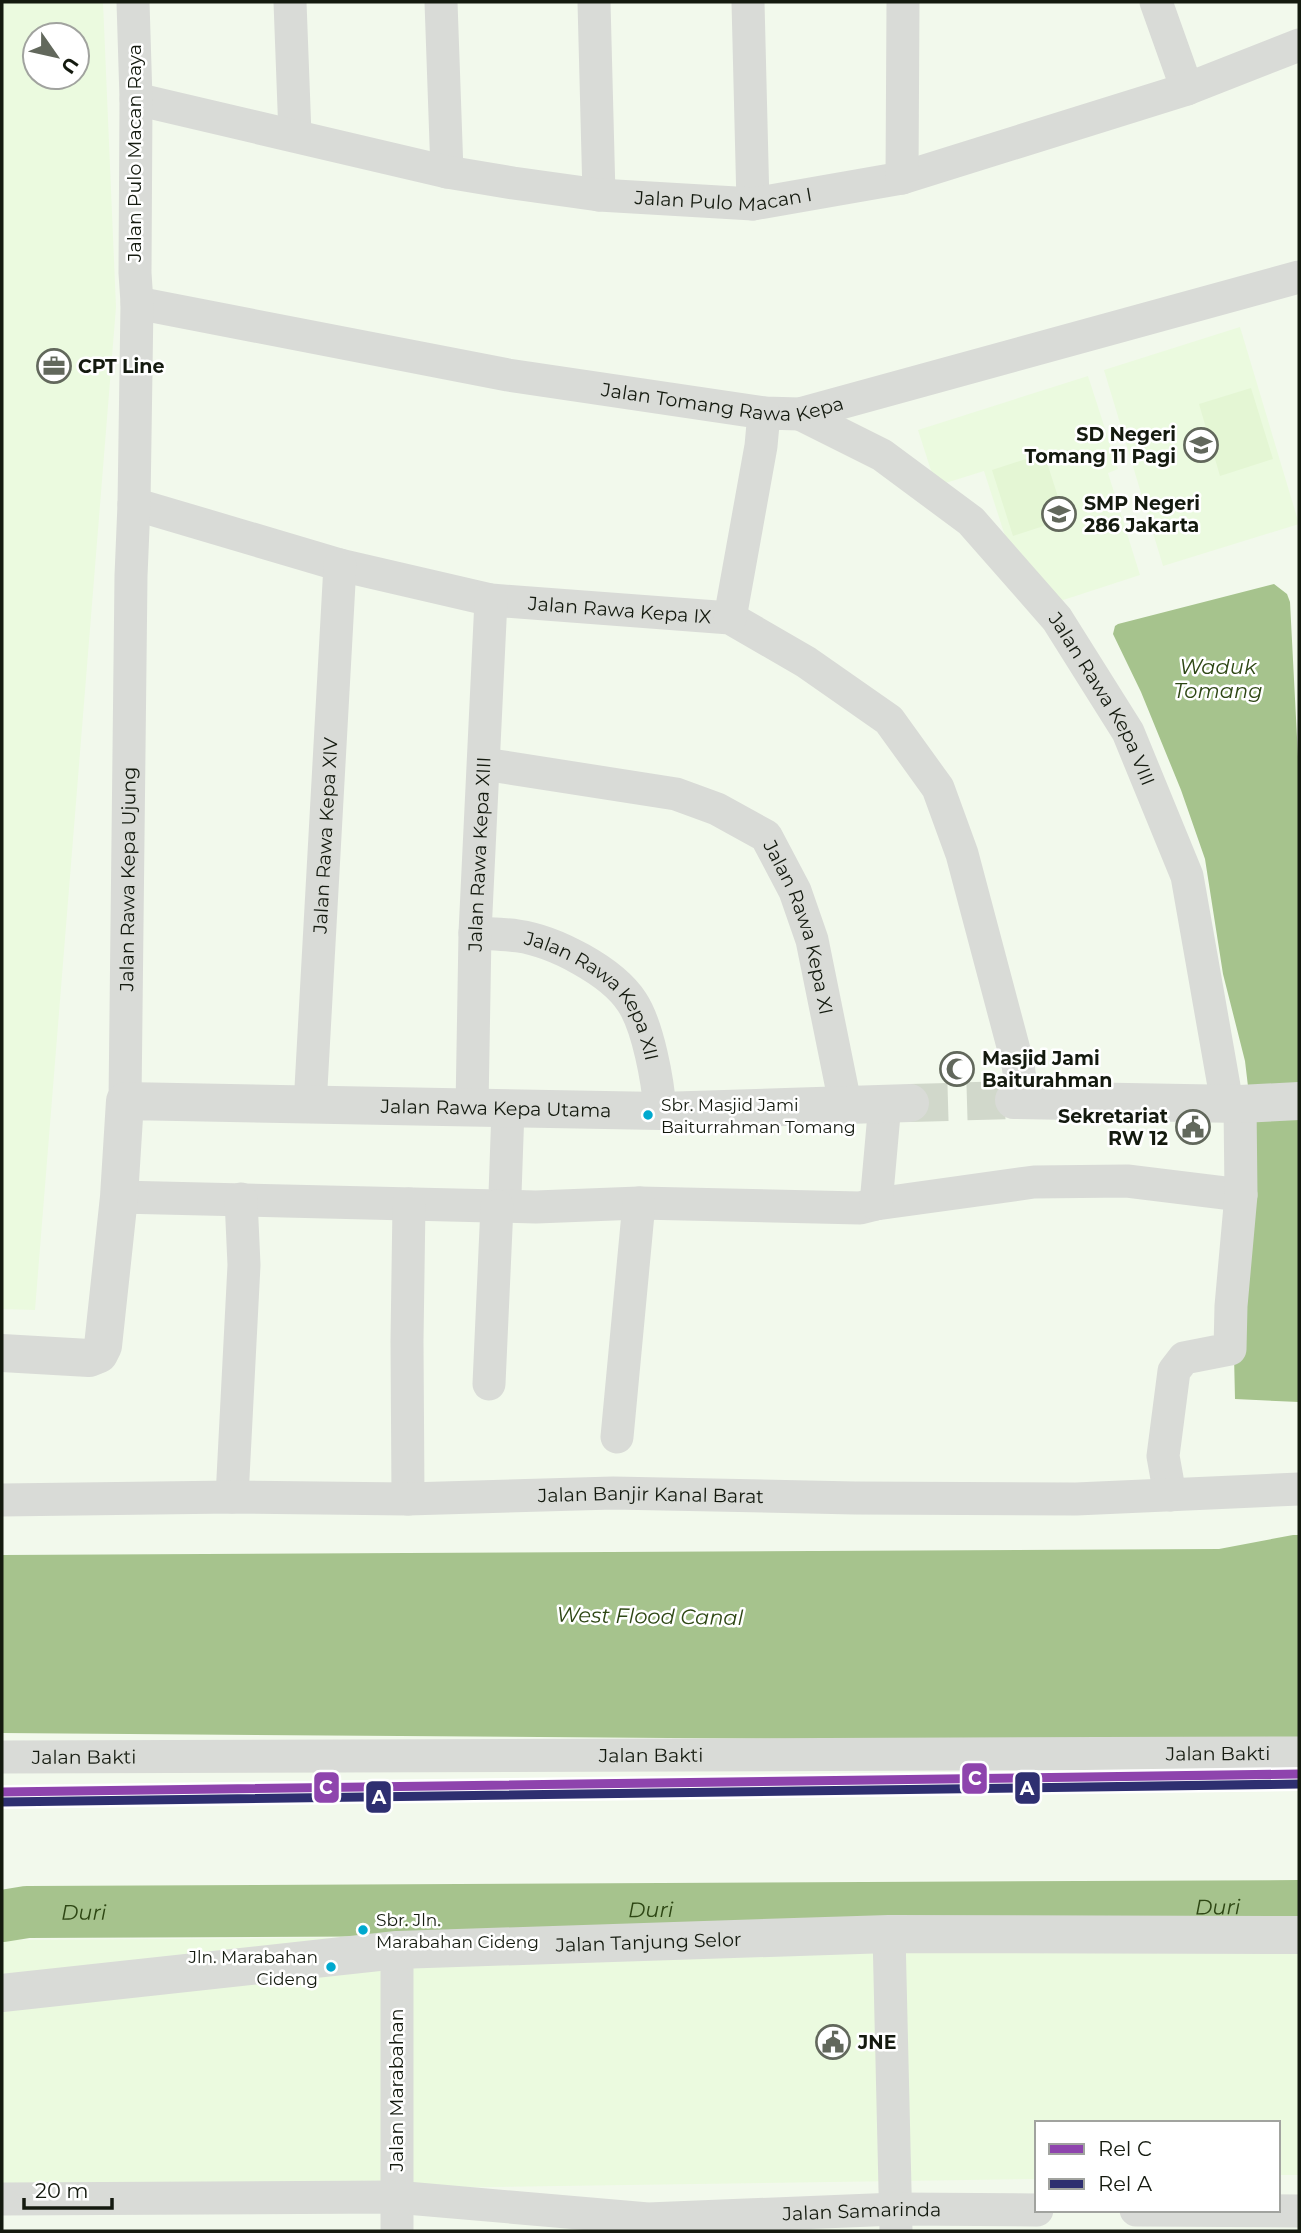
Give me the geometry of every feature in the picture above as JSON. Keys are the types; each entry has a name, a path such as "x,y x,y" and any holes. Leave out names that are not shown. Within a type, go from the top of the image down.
{"street":[{"name":"Jalan Pulo Macan Raya","path":"133,2 137,303"},
{"path":"290,2 295,135"},
{"path":"441,2 447,172"},
{"path":"594,2 599,195"},
{"path":"748,2 753,204"},
{"path":"1156,2 1187,89"},
{"path":"902,178 910,4"},
{"name":"Jalan Pulo Macan I","path":"136,99 447,172 599,195 753,204 902,178 1187,89 1299,46"},
{"name":"Jalan Tomang Rawa Kepa","path":"137,303 508,375 764,413 800,414 1299,277"},
{"name":"Jalan Rawa Kepa Ujung","path":"2,1353 89,1358 99,1354 106,1327 125,1101 137,303"},
{"path":"730,618 761,446 764,413"},
{"name":"Jalan Rawa Kepa VIII","path":"800,414 882,455 971,521 1057,620 1128,732 1187,876 1237,1104 1241,1195 1230,1349 1184,1358 1174,1371 1163,1456 1170,1495"},
{"name":"Jalan Rawa Kepa IX","path":"134,504 340,565 491,600 730,618 806,662 889,720 938,788 962,854 1018,1065 1018,1100"},
{"name":"Jalan Rawa Kepa XIV","path":"310,1106 340,565"},
{"name":"Jalan Rawa Kepa XIII","path":"489,1384 501,1200 490,1109 475,933 491,600"},
{"name":"Jalan Rawa Kepa XI","path":"484,764 676,794 717,809 766,836 795,891 812,940 845,1103"},
{"name":"Jalan Rawa Kepa XII","path":"475,933 521,936 574,954 625,992 634,1005 647,1042 659,1091 660,1111"},
{"path":"1018,1100 1237,1104 1299,1101"},
{"name":"Jalan Rawa Kepa Utama","path":"125,1101 660,1111 897,1103"},
{"path":"876,1204 897,1103"},
{"path":"119,1197 409,1204 501,1200 860,1208 1034,1182 1127,1181 1241,1195"},
{"path":"232,1497 244,1265 241,1199"},
{"path":"617,1437 639,1203"},
{"path":"408,1499 409,1204"},
{"name":"Jalan Banjir Kanal Barat","path":"2,1500 232,1497 408,1499 613,1493 1019,1500 1299,1489"},
{"name":"Jalan Bakti","path":"2,1757 1299,1753"},
{"path":"889,1934 896,2220"},
{"name":"Jalan Tanjung Selor","path":"2,1993 397,1950 889,1934 1299,1935"},
{"name":"Jalan Marabahan","path":"397,1950 397,2231"},
{"name":"Jalan Samarinda","path":"2,2199 396,2197 649,2225 896,2220 1035,2210"},
{"path":"1280,2211 1299,2211"}],"shaded area":[{"path":"2,2 103,2 116,307 35,1310 2,1309"},
{"name":"SD Negeri Tomang 11 Pagi","path":"1240,327 1299,524 1163,566 1104,370"},
{"name":"SMP Negeri 286 Jakarta","path":"1088,376 1118,469 1108,473 1140,575 1051,604 1007,542 984,471 936,486 918,430"},
{"path":"1251,388 1273,459 1220,476 1199,404"},
{"path":"1044,453 1065,519 1013,536 992,470"},
{"path":"1299,1932 1299,2175 1280,2175 1280,2121 1035,2121 1035,2179 2,2194 2,1940"}],"water":[{"name":"Waduk Tomang","path":"1274,584 1287,594 1290,602 1299,776 1299,1402 1235,1399 1234,1355 1254,1137 1245,1061 1223,974 1205,859 1181,790 1141,692 1113,634 1118,624"},
{"name":"West Flood Canal","path":"1299,1535 1299,1740 1186,1742 2,1733 2,1555 1219,1549"}],"waterway":[{"name":"Duri","path":"2,1916 27,1912 1299,1906"}],"tunnel":[{"path":"910,1103 1014,1100"}],"rail line":[{"name":"C","path":"2,1792 1299,1774"},
{"name":"A","path":"2,1802 1299,1784"}],"place":[{"name":"CPT Line","path":"54,366"},
{"name":"SD Negeri Tomang 11 Pagi","path":"1201,445"},
{"name":"SMP Negeri 286 Jakarta","path":"1059,514"},
{"name":"Masjid Jami Baiturahman","path":"957,1069"},
{"name":"Sbr. Masjid Jami Baiturrahman Tomang","path":"648,1115"},
{"name":"Sekretariat RW 12","path":"1193,1127"},
{"name":"Sbr. Jln. Marabahan Cideng","path":"363,1930"},
{"name":"Jln. Marabahan Cideng","path":"331,1967"},
{"name":"JNE","path":"833,2042"}]}
